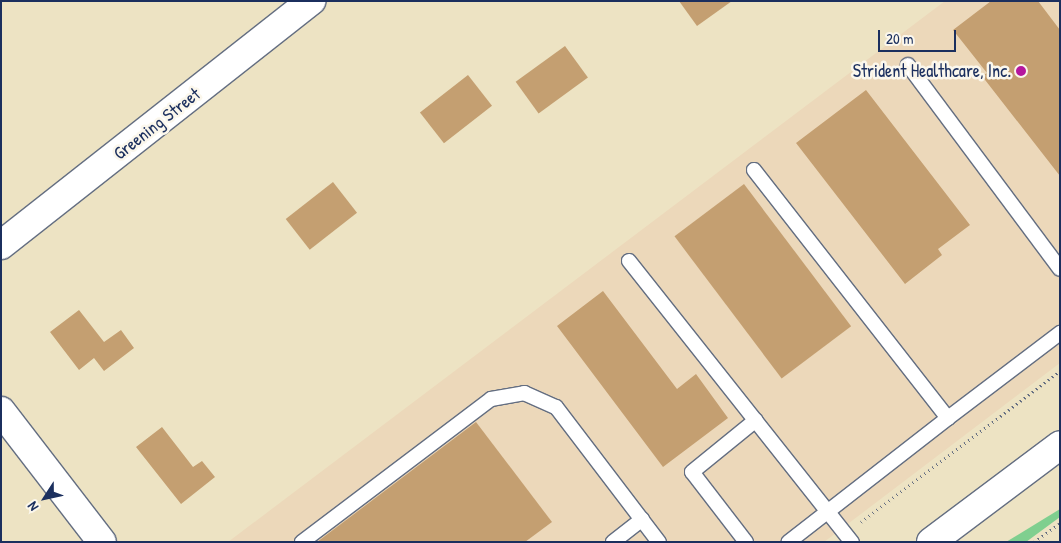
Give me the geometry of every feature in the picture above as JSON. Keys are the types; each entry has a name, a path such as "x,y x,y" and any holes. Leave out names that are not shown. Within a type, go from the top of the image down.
{"street":[{"name":"Greening Street","path":"1,245 311,1"},
{"path":"1,411 102,542"},
{"path":"931,542 1060,446"}],"lane":[{"path":"908,65 1058,262"},
{"path":"754,170 948,418"},
{"path":"629,261 849,538"},
{"path":"789,542 829,513 948,418 1060,334"},
{"path":"302,542 491,399 524,393 556,407 659,542"},
{"path":"746,542 692,472 756,420"},
{"path":"613,542 642,520"}],"path":[{"path":"849,538 1060,371"},
{"path":"1034,542 1060,523"}],"shaded area":[{"path":"945,1 1060,1 1060,363 824,542 228,542"}],"green space":[{"path":"1060,509 1060,517 1026,542 1006,542"}],"building":[{"path":"679,1 732,1 697,26"},
{"path":"991,1 1038,1 1060,30 1060,176 982,76 987,73 953,30"},
{"path":"565,46 588,78 539,113 516,82"},
{"path":"468,75 492,106 444,143 420,113"},
{"path":"866,90 970,225 938,249 942,255 905,284 796,143"},
{"path":"333,182 357,213 310,250 286,219"},
{"path":"744,184 851,326 782,379 675,236"},
{"path":"603,291 677,389 696,374 728,418 663,467 557,326"},
{"path":"79,310 104,342 121,330 134,348 104,371 94,358 79,370 50,332"},
{"path":"476,422 552,522 525,542 317,542"},
{"path":"162,427 193,467 202,461 215,477 181,504 136,447"}],"place":[{"name":"Strident Healthcare, Inc.","path":"1021,71"}]}
